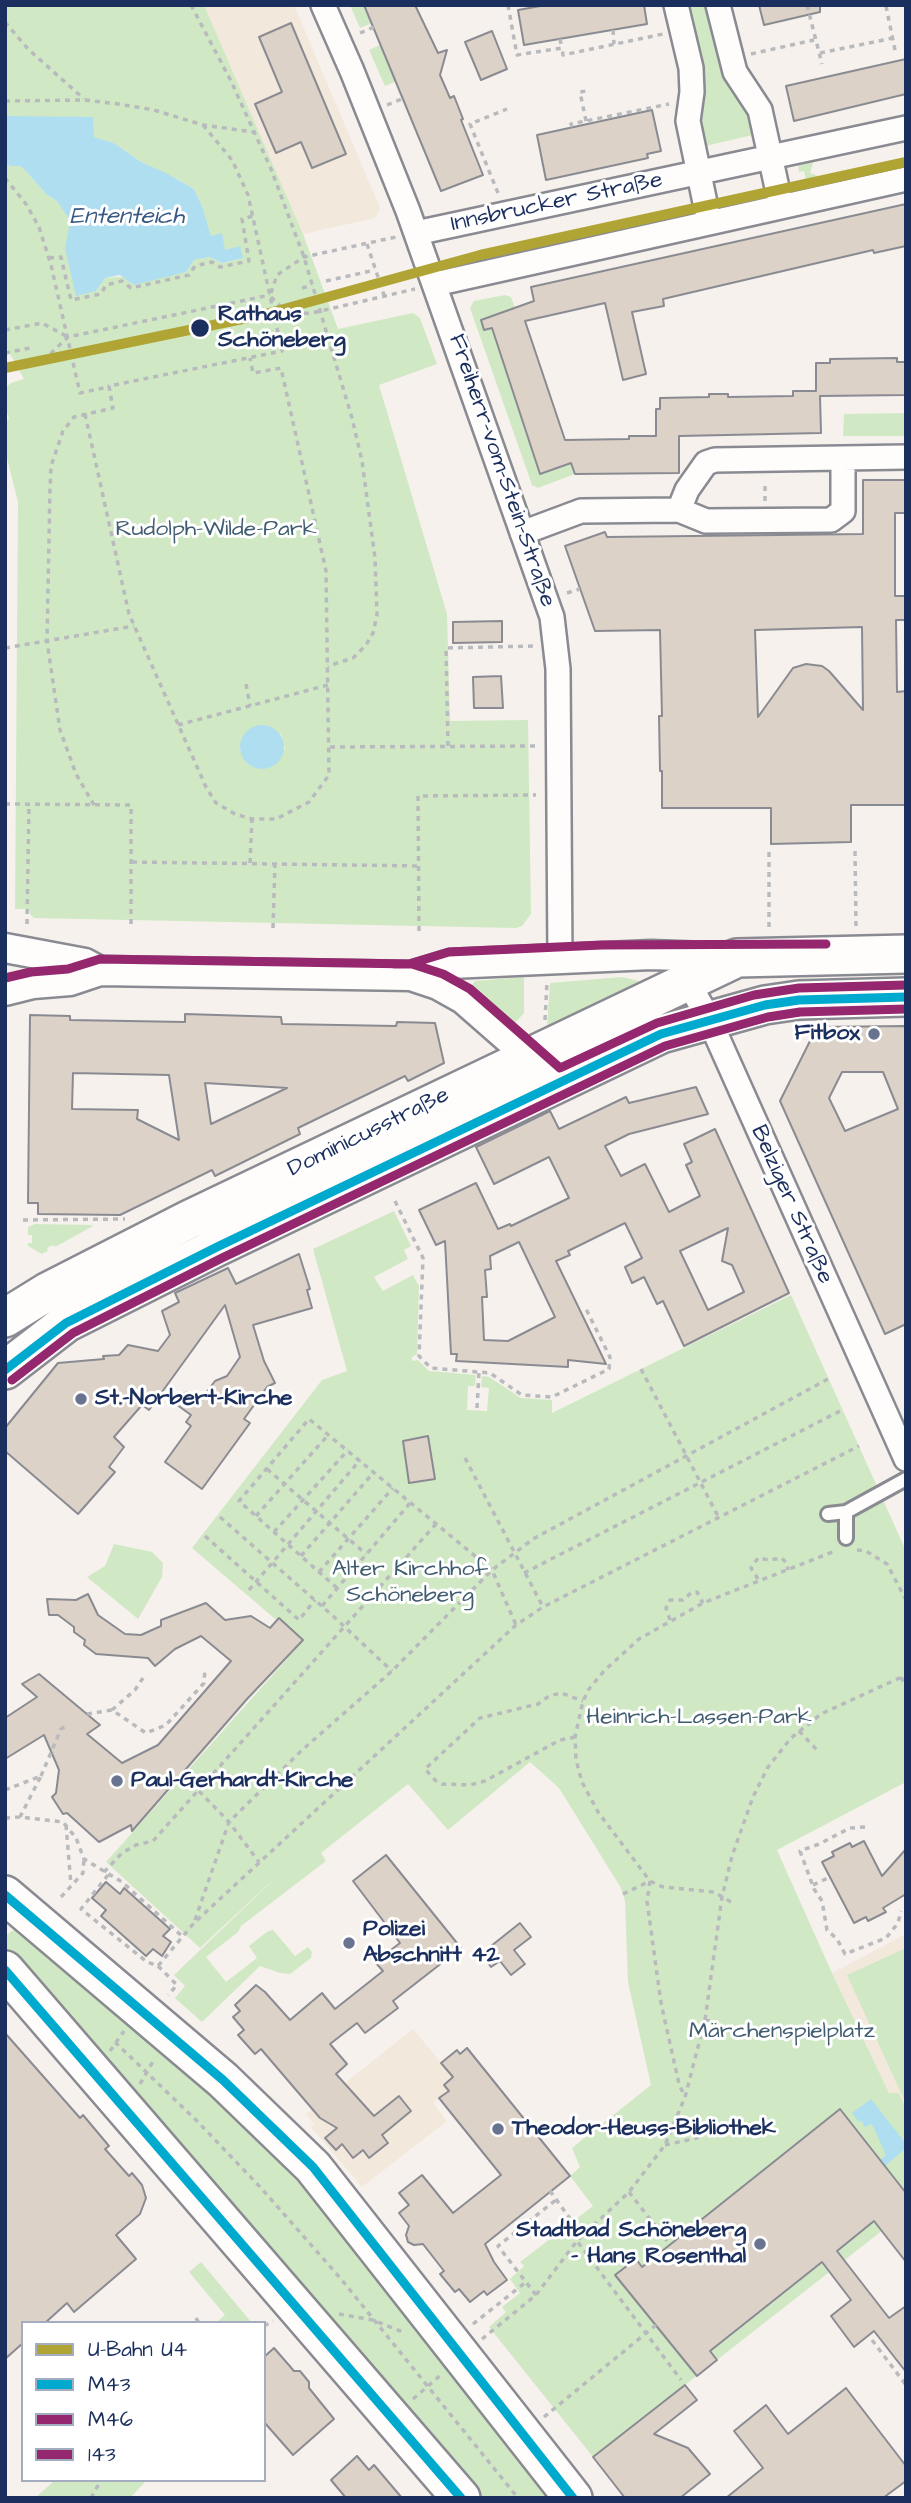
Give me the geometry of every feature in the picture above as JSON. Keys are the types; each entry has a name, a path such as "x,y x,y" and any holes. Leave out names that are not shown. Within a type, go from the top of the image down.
{"main road":[{"name":"Dominicusstraße","path":"5,1318 47,1292 177,1226 485,1077 530,1058 679,968 737,958 906,954"},
{"name":"Dominicusstraße","path":"6,1370 66,1324 217,1247 662,1034 757,1007 799,1000 906,997"},
{"path":"5,1895 35,1915 223,2080 313,2167 470,2342 573,2498"},
{"path":"5,1970 461,2498"}],"street":[{"name":"Freiherr-vom-Stein-Straße","path":"323,5 384,148 407,235 552,617 558,669 554,971"},
{"path":"676,5 691,68 692,92 688,121 709,222"},
{"path":"718,5 736,72 760,110 781,206"},
{"name":"Innsbrucker Straße","path":"407,235 906,128"},
{"path":"426,286 906,179"},
{"path":"679,510 687,489 706,463 715,460 906,457"},
{"path":"522,533 581,511 679,510 706,521 831,520 843,511 843,458"},
{"path":"5,948 85,963 100,971"},
{"path":"411,976 450,964 554,971 679,968"},
{"name":"Belziger Straße","path":"679,968 709,1019 906,1459"},
{"path":"5,991 33,984 70,981 100,971 411,976 438,985 463,999 558,1082"},
{"path":"5,1364 6,1370"}],"lane":[{"path":"828,1514 846,1512 906,1479"},
{"path":"845,1544 846,1512"}],"path":[{"path":"191,5 231,81 271,169 321,311 362,461 375,558 377,615 373,633 366,645 353,658 328,666"},
{"path":"508,5 517,55 562,48"},
{"path":"807,5 822,64"},
{"path":"886,6 896,55"},
{"path":"5,22 28,49 85,100"},
{"path":"357,34 374,27"},
{"path":"613,30 614,44"},
{"path":"561,39 563,55 682,31"},
{"path":"820,53 893,38"},
{"path":"732,58 814,40"},
{"path":"586,91 580,92 586,121"},
{"path":"387,105 404,98"},
{"path":"5,101 85,100 154,110 203,125 253,132"},
{"path":"572,127 571,124 671,104"},
{"path":"500,198 470,124 508,108"},
{"path":"5,178 26,204 39,227 49,258 80,393 282,351 247,195 232,160 203,125"},
{"path":"472,148 479,146"},
{"path":"49,258 61,257 71,300 100,293 106,285 122,281 131,288 189,275 195,266 212,262 220,267 249,261 242,219 253,216"},
{"path":"270,295 277,275 304,257 407,235"},
{"path":"367,244 384,296"},
{"path":"326,281 375,270"},
{"path":"302,288 312,285"},
{"path":"270,295 288,314 312,313 426,286"},
{"path":"5,371 16,363 47,357 68,337 270,295"},
{"path":"5,330 42,323 68,337"},
{"path":"5,352 30,348"},
{"path":"85,414 134,625 177,725 216,803 235,814 252,819 276,819 309,802 329,775 326,571 281,368 253,373 250,358"},
{"path":"93,805 76,774 60,730 47,641 47,540 51,466 63,431 74,417 113,408 109,387"},
{"path":"765,459 765,521"},
{"path":"567,593 580,589"},
{"path":"5,648 134,625"},
{"path":"448,746 446,648 535,646"},
{"path":"246,684 250,706"},
{"path":"177,725 328,685"},
{"path":"330,747 536,746"},
{"path":"419,931 418,796 536,795"},
{"path":"5,804 131,805 131,926"},
{"path":"27,924 29,804"},
{"path":"250,863 252,819"},
{"path":"855,851 856,930"},
{"path":"769,852 769,932"},
{"path":"132,862 419,866"},
{"path":"274,928 275,863"},
{"path":"545,1025 554,971"},
{"path":"394,1201 423,1258 419,1356 431,1368 490,1373 522,1395 552,1397 609,1369 610,1357 586,1309"},
{"path":"23,1220 130,1219"},
{"path":"641,1369 719,1518"},
{"path":"477,1408 479,1372"},
{"path":"194,1923 229,1822 301,1751 392,1671 492,1570 533,1539 828,1379"},
{"path":"524,1573 842,1410"},
{"path":"337,1588 239,1501 309,1419 492,1570 516,1625"},
{"path":"256,1516 328,1434"},
{"path":"158,1966 194,1923 516,1625 542,1607 859,1446"},
{"path":"274,1532 348,1450"},
{"path":"465,1458 542,1607"},
{"path":"249,1590 360,1460"},
{"path":"267,1468 366,1554"},
{"path":"301,1556 374,1472"},
{"path":"319,1572 393,1488"},
{"path":"321,1606 411,1502"},
{"path":"220,1517 345,1626 392,1671"},
{"path":"171,1992 177,1985 158,1966 147,1962 81,1909 122,1853 136,1845 153,1841 436,1524"},
{"path":"205,1536 299,1620 315,1600"},
{"path":"731,1902 715,1892 663,1887 650,1881 598,1812 582,1782 576,1760 575,1737 583,1701 589,1689 639,1639 702,1602 833,1552 845,1544"},
{"path":"855,1550 866,1551 887,1564 906,1600"},
{"path":"759,1580 751,1568 758,1558 782,1558 788,1570"},
{"path":"898,1583 906,1580"},
{"path":"670,1621 666,1608 670,1600 683,1600 696,1592 702,1602"},
{"path":"112,1710 146,1733 166,1725 204,1683 205,1668"},
{"path":"86,1714 112,1710 135,1689 145,1675"},
{"path":"470,2342 536,2295 577,2241 629,2192 665,2145 685,2097 705,2020 722,1897 741,1827 768,1768 791,1738 821,1714 904,1676 906,1687"},
{"path":"575,1737 560,1740 485,1781 470,1785 442,1784 425,1769 480,1718 538,1704 549,1696 562,1693 583,1701"},
{"path":"20,1817 61,1729 68,1725"},
{"path":"799,1731 819,1752"},
{"path":"5,1790 41,1776"},
{"path":"199,1791 229,1822 260,1862"},
{"path":"5,1818 63,1822 76,1838 84,1859 83,1873 35,1915"},
{"path":"66,1825 71,1885"},
{"path":"865,1827 850,1828 800,1851 822,1901 827,1930 837,1939 845,1954 886,1938 898,1923 901,1911"},
{"path":"84,1859 122,1882 183,1937"},
{"path":"813,1885 830,1877"},
{"path":"623,1894 650,1881"},
{"path":"650,1881 648,1901 661,2003 679,2084 685,2097"},
{"path":"705,2020 713,2021"},
{"path":"82,2060 110,2051 115,2042 153,2021 162,2048 146,2071 126,2111"},
{"path":"115,2042 262,2189 341,2279 517,2498"},
{"path":"665,2145 697,2138 723,2125"},
{"path":"550,2191 574,2224 577,2241 681,2380"},
{"path":"629,2192 667,2241"},
{"path":"536,2295 498,2246 556,2199"},
{"path":"392,2418 428,2386 526,2282"},
{"path":"296,2306 373,2320 410,2336"},
{"path":"542,2418 656,2325"},
{"path":"872,2340 906,2385"},
{"path":"91,2498 101,2482"}],"shaded area":[{"path":"204,5 294,5 380,208 375,218 303,234"},
{"path":"906,1934 906,2108 899,2093 889,2093 832,1973"},
{"path":"413,2029 453,2077 444,2085 449,2091 433,2103 447,2121 362,2187 311,2127 314,2124 306,2114"}],"green space":[{"name":"Rudolph-Wilde-Park","path":"5,5 204,5 303,234 338,329 413,313 420,318 437,364 379,385 447,614 450,721 528,720 531,914 522,926 34,918 29,909 15,909 18,502 5,450 5,422 9,419 5,406 5,388 24,379 5,345 5,162 24,169 46,194 63,208 70,223 69,230 96,291 105,278 186,272 194,260 209,257 222,263 243,258 225,250 211,237 194,189 179,180 141,162 114,143 23,117 5,116","holes":["281,734 285,749 240,752 242,737"]},
{"path":"350,5 364,5 372,23 360,28"},
{"path":"685,5 710,5 757,134 701,147"},
{"path":"382,44 397,81 385,86 369,50"},
{"path":"814,159 810,173 821,177 818,187 803,190 801,182 806,180 804,171 799,172 798,163"},
{"path":"505,295 511,297 515,308 488,317 540,473 571,463 575,474 538,488 532,485 470,308 474,301"},
{"path":"906,413 906,436 843,436 844,414"},
{"path":"524,977 524,1013 514,1024 471,986 475,981"},
{"path":"622,977 643,982 547,1028 550,983"},
{"path":"394,1211 411,1246 404,1250 408,1259 374,1277 383,1291 413,1275 419,1286 417,1354 411,1358 413,1361 418,1360 429,1371 476,1375 475,1386 468,1386 467,1410 487,1411 489,1388 481,1387 482,1376 489,1377 521,1398 552,1400 552,1413 791,1295 906,1551 906,1782 777,1850 889,2093 899,2093 906,2108 906,2212 593,2457 489,2327 506,2312 502,2307 520,2293 510,2279 524,2266 520,2262 593,2206 570,2176 580,2167 572,2148 651,2085 628,1982 625,1901 621,1888 559,1788 530,1762 448,1830 408,1784 321,1853 326,1861 241,1926 238,1932 206,1957 226,1982 257,1958 249,1946 273,1930 295,1956 308,1947 312,1952 311,1958 290,1974 260,1966 202,2022 175,1998 185,1986 174,1975 286,1868 200,1948 106,1862 302,1642 192,1548 322,1380 347,1371 313,1249"},
{"path":"35,1224 93,1226 55,1247 54,1245 47,1248 48,1251 42,1254 28,1246 28,1243 32,1243 32,1235 28,1235 28,1227"},
{"path":"114,1544 152,1552 163,1563 162,1577 138,1619 87,1577 105,1566"},
{"path":"15,1929 22,1929 219,2098 300,2177 557,2498 481,2498 8,1953 5,1949 5,1936"},
{"path":"906,1948 906,2104 847,1975"},
{"path":"201,2262 250,2321 218,2321 225,2315 189,2272"},
{"path":"53,2482 145,2482 130,2498 35,2498"}],"water":[{"name":"Ententeich","path":"5,116 93,117 94,137 114,143 141,162 194,189 211,236 222,233 225,250 240,246 243,258 222,263 209,257 194,260 186,272 134,285 120,275 105,278 96,291 76,296 65,248 70,223 57,201 46,194 24,169 5,162"},
{"path":"262,725 271,726 278,731 283,738 283,756 278,763 271,768 262,769 253,768 246,763 241,756 240,747 241,738 246,731 253,726"},
{"path":"871,2099 906,2144 906,2148 885,2166 880,2160 886,2155 872,2124 864,2127 862,2121 859,2122 852,2113"}],"building":[{"path":"364,5 415,5 438,53 447,50 440,75 450,98 454,96 483,175 441,191"},
{"path":"546,5 644,5 647,24 524,45 518,10"},
{"path":"759,5 820,5 820,12 764,25"},
{"path":"291,23 346,154 312,168 301,142 276,153 255,104 282,92 259,37"},
{"path":"492,31 507,69 481,80 465,42"},
{"path":"906,59 906,94 794,121 786,86"},
{"path":"652,110 661,151 647,154 648,158 546,180 537,135"},
{"path":"906,204 906,246 874,253 873,250 663,299 664,306 632,312 646,374 623,380 605,303 525,321 565,440 656,436 656,409 660,409 660,398 709,397 709,394 728,394 728,397 793,396 793,391 816,391 816,363 830,363 830,359 897,358 897,362 906,362 906,395 820,396 821,433 679,436 679,473 575,474 571,463 540,474 492,328 484,330 481,320 534,301 531,287"},
{"path":"863,480 906,480 906,513 895,513 895,596 906,596 906,620 896,620 897,692 906,691 906,805 851,805 851,842 771,844 771,808 662,808 660,630 595,631 565,546 605,532 607,537 863,534","holes":["862,627 863,710 829,671 822,666 806,664 793,668 758,717 755,630"]},
{"path":"502,621 502,642 453,643 453,622"},
{"path":"501,676 503,708 474,708 473,677"},
{"path":"185,1014 281,1017 282,1024 396,1026 397,1022 435,1023 444,1063 408,1081 405,1076 298,1128 300,1134 215,1176 212,1170 120,1215 38,1214 38,1203 28,1203 30,1015 70,1016 70,1020 185,1022","holes":["73,1073 169,1075 179,1140 137,1119 138,1110 72,1109","205,1083 287,1088 211,1124"]},
{"path":"906,1026 906,1324 885,1334 780,1101 817,1027","holes":["842,1072 883,1072 898,1109 845,1131 829,1098"]},
{"path":"696,1087 708,1114 629,1134 605,1146 621,1176 645,1164 669,1212 700,1196 686,1165 692,1162 684,1144 715,1129 789,1293 684,1346 663,1301 657,1304 644,1277 632,1283 625,1267 642,1258 625,1223 568,1251 570,1255 556,1261 606,1364 568,1360 568,1367 456,1361 457,1354 451,1354 445,1241 436,1245 419,1210 476,1183 498,1229 510,1224 511,1226 569,1198 549,1157 494,1184 476,1147 550,1111 559,1129 626,1097 629,1103","holes":["728,1228 722,1261 732,1265 744,1292 708,1310 680,1251","519,1242 555,1317 508,1341 484,1340 482,1297 487,1297 485,1270 491,1269 490,1256"]},
{"path":"299,1254 310,1289 307,1290 312,1308 253,1325 264,1361 275,1383 267,1387 244,1419 250,1423 202,1489 165,1462 191,1426 186,1422 191,1415 169,1399 188,1392 200,1401 215,1381 227,1376 240,1357 225,1305 149,1410 142,1405 114,1437 124,1447 109,1467 115,1472 78,1514 5,1451 5,1428 58,1363 104,1359 103,1356 119,1355 128,1345 158,1351 170,1335 162,1311 179,1302 175,1293 228,1268 236,1284"},
{"path":"428,1436 435,1479 409,1483 403,1441"},
{"path":"88,1594 98,1615 125,1634 141,1635 161,1626 161,1620 206,1603 225,1620 251,1616 270,1628 279,1618 303,1640 247,1699 132,1831 131,1825 99,1842 67,1813 63,1814 52,1797 56,1793 59,1770 44,1735 5,1759 5,1718 37,1697 22,1684 39,1674 100,1725 87,1734 122,1763 158,1745 231,1661 201,1636 175,1649 155,1666 148,1658 96,1654 84,1645 85,1640 74,1632 74,1627 58,1615 49,1615 47,1599 76,1600"},
{"path":"864,1841 882,1876 906,1849 906,1894 883,1908 886,1912 868,1921 866,1917 854,1923 822,1862 834,1856 832,1852 850,1843 852,1847"},
{"path":"386,1855 461,1948 393,2001 398,2008 365,2033 357,2023 330,2044 347,2064 336,2074 374,2116 399,2096 411,2111 382,2135 388,2143 369,2158 363,2150 353,2158 342,2144 336,2150 325,2138 337,2128 320,2118 261,2049 255,2054 238,2035 244,2030 233,2017 240,2011 235,2005 256,1985 290,2020 322,1993 335,2009 383,1971 375,1962 400,1943 353,1881"},
{"path":"106,1882 120,1894 124,1888 170,1929 163,1936 171,1942 162,1956 153,1949 146,1956 101,1916 106,1910 92,1898"},
{"path":"520,1923 531,1937 514,1950 525,1964 511,1975 500,1961 491,1967 481,1954"},
{"path":"5,2033 80,2118 83,2115 109,2146 105,2149 129,2176 132,2173 142,2185 146,2198 140,2214 116,2235 136,2259 74,2312 67,2303 47,2321 21,2321 21,2345 5,2359"},
{"path":"467,2048 570,2176 485,2244 507,2280 487,2295 484,2291 470,2302 459,2289 455,2292 440,2274 444,2271 423,2244 414,2245 408,2242 406,2235 409,2226 399,2213 409,2205 399,2193 422,2175 453,2213 501,2175 439,2098 449,2091 444,2085 453,2077 441,2063 457,2050 460,2054"},
{"name":"Stadtbad Schöneberg – Hans Rosenthal","path":"840,2109 906,2193 906,2262 874,2221 837,2251 889,2318 906,2306 906,2372 874,2331 854,2347 831,2316 851,2300 822,2262 710,2351 717,2360 697,2376 615,2275 636,2259 642,2267"},
{"path":"274,2348 294,2371 300,2371 309,2382 309,2388 334,2419 293,2455 266,2424 266,2355"},
{"path":"685,2385 697,2400 654,2434 688,2448 710,2474 680,2498 625,2498 593,2457"},
{"path":"846,2388 906,2466 906,2481 883,2498 726,2498 763,2468 734,2431 766,2405 788,2434"},
{"path":"357,2456 369,2470 374,2465 402,2498 346,2498 331,2480"}],"metro line":[{"name":"U4","path":"5,368 262,315 480,255 906,162"}],"transit line":[{"name":"143","path":"394,964 409,964 449,952 602,945 826,944"},
{"name":"143","path":"5,978 31,972 68,969 100,959 412,964 443,974 470,989 560,1068 657,1023 754,995 799,988 906,985"},
{"name":"M43","path":"5,1370 66,1323 217,1247 661,1034 765,1005 799,1000 906,997"},
{"name":"M46","path":"12,1380 73,1333 222,1258 665,1046 768,1017 800,1012 906,1009"},
{"name":"M43","path":"5,1895 223,2080 313,2167 573,2498"},
{"name":"M43","path":"5,1970 461,2498"}],"place":[{"name":"Rathaus Schöneberg","path":"200,328"},
{"name":"Fitbox","path":"874,1034"},
{"name":"St.-Norbert-Kirche","path":"81,1399"},
{"name":"Paul-Gerhardt-Kirche","path":"117,1781"},
{"name":"Polizei Abschnitt 42","path":"349,1943"},
{"name":"Theodor-Heuss-Bibliothek","path":"498,2129"},
{"name":"Stadtbad Schöneberg – Hans Rosenthal","path":"760,2244"}],"park label":[{"name":"Alter Kirchhof Schöneberg","path":"410,1583"},
{"name":"Heinrich-Lassen-Park","path":"699,1718"},
{"name":"Märchenspielplatz","path":"782,2032"}]}
